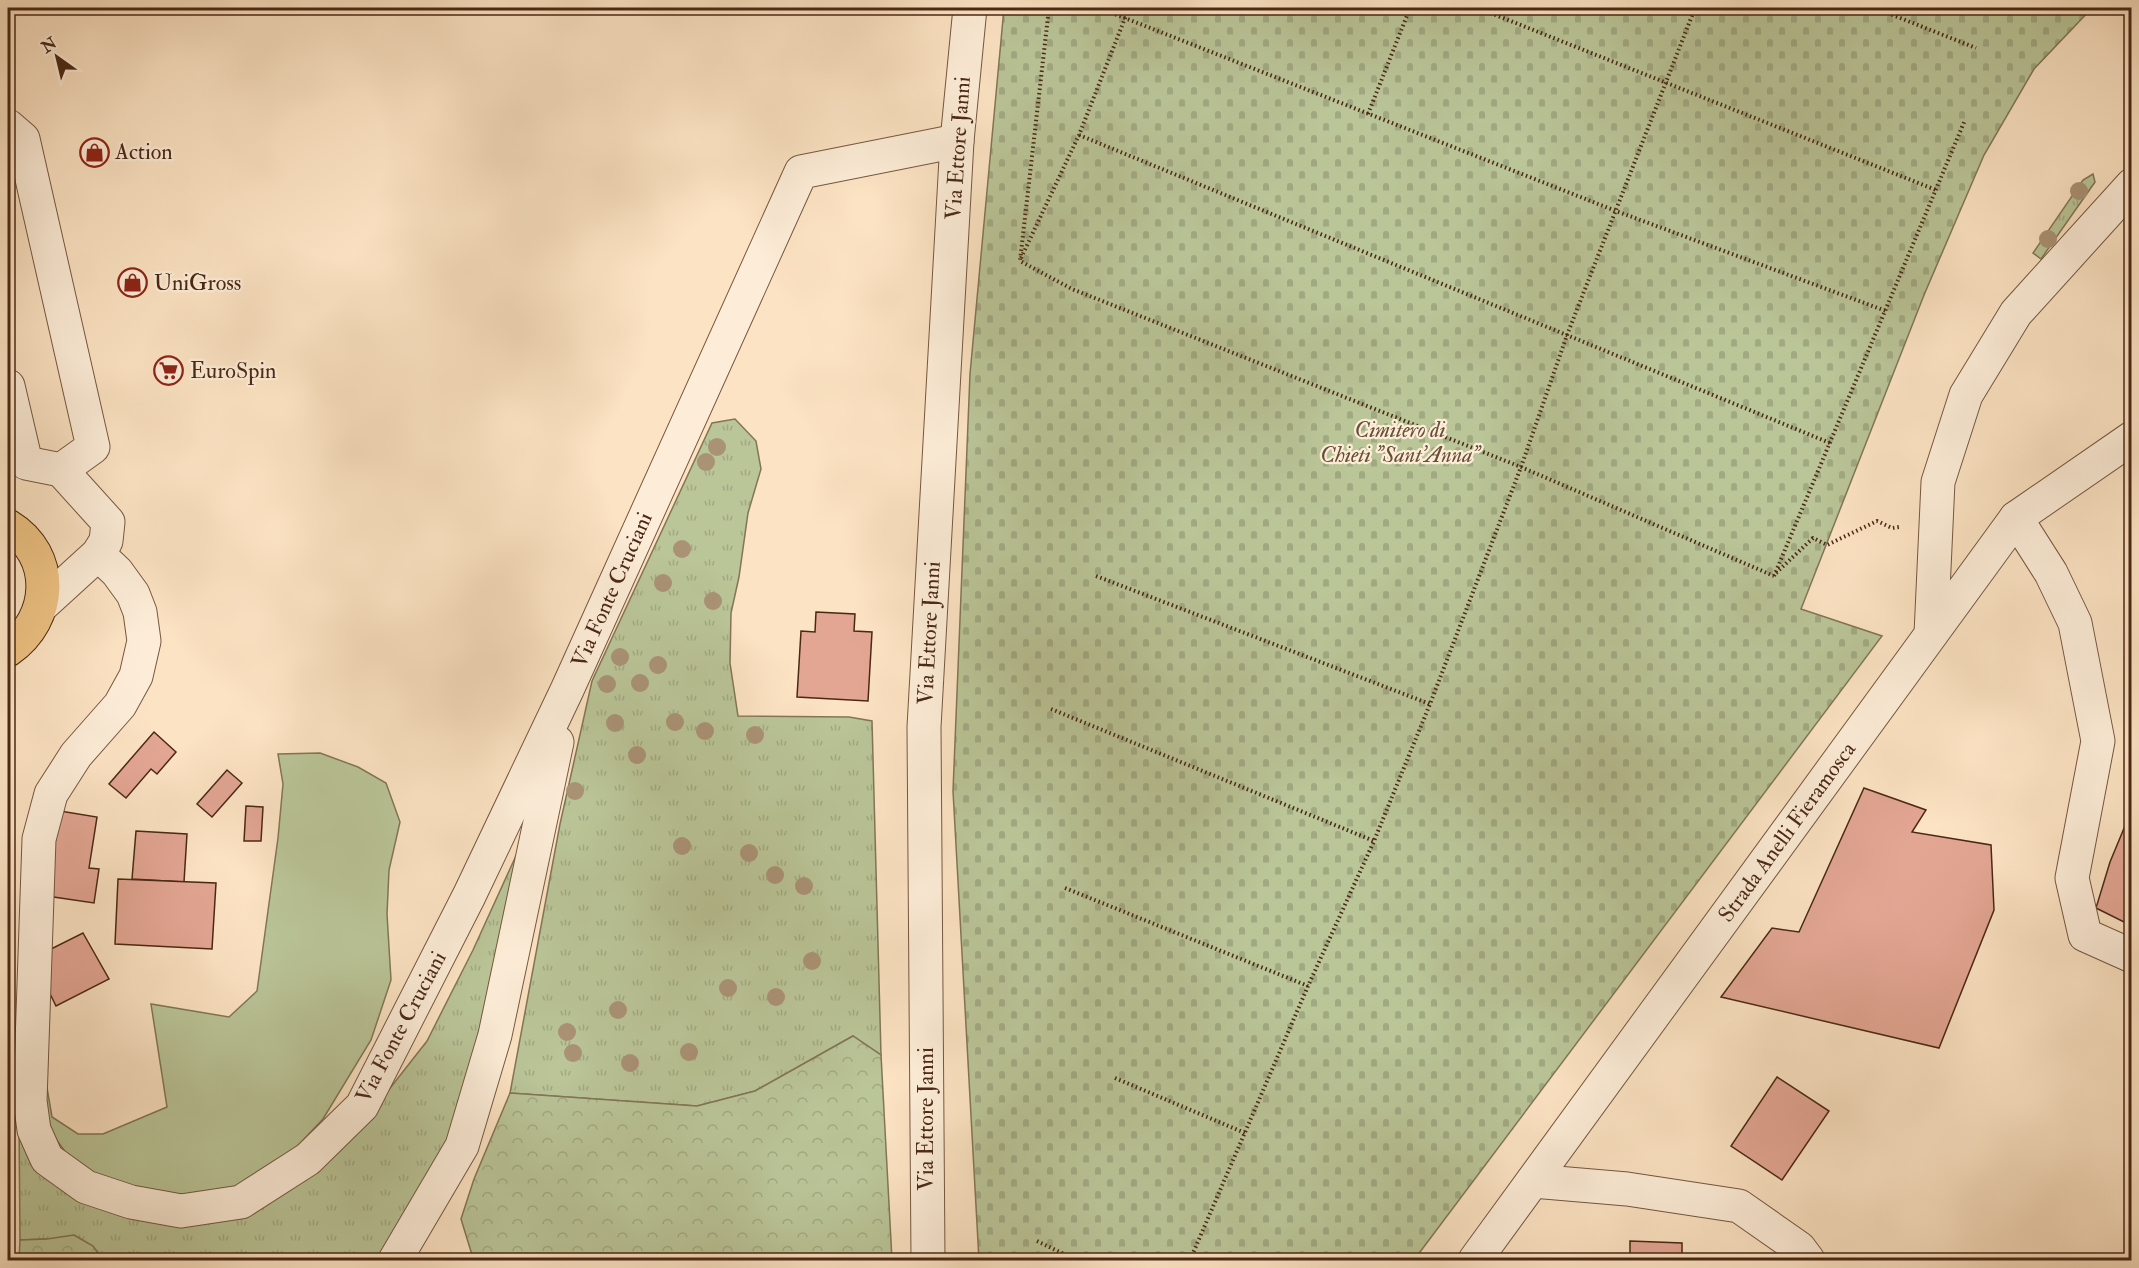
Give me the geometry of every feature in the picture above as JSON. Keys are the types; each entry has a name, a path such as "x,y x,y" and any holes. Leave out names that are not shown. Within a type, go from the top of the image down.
{"main road":[{"path":"8,526 31,546 40,565 43,585 41,606 32,625 19,642 8,650"}],"street":[{"name":"Via Ettore Janni","path":"928,1260 924,727 957,141 970,8"},
{"path":"8,126 23,140 93,447 61,470"},
{"name":"Via Fonte Cruciani","path":"98,555 117,572 133,594 140,612 144,641 136,676 120,705 76,755 51,794 39,839 30,1101 34,1130 47,1159 86,1187 131,1202 181,1211 241,1202 308,1160 362,1106 469,896 567,690 801,172 957,141"},
{"path":"1931,634 1938,482 1966,395 2016,313 2132,184"},
{"path":"8,386 26,463 61,470 108,522 106,541 98,555 41,606"},
{"name":"Strada Anelli Fieramosca","path":"1475,1260 2016,518 2132,438"},
{"path":"2016,518 2051,573 2075,622 2098,741 2072,878 2085,935 2132,956"},
{"path":"40,565 49,571 98,555"},
{"path":"395,1260 462,1146 495,1035 567,690"},
{"path":"1533,1180 1627,1189 1739,1206 1799,1248 1808,1260"}],"path":[{"path":"1020,261 1049,8"},
{"path":"1020,261 1079,135 1129,8"},
{"path":"1368,114 1410,8"},
{"path":"1478,8 1936,190"},
{"path":"1190,1260 1308,986 1374,841 1430,704 1521,467 1567,335 1695,8"},
{"path":"1875,8 1976,48"},
{"path":"1107,10 1616,211 1886,311"},
{"path":"1774,576 1965,120"},
{"path":"1079,135 1830,443"},
{"path":"1020,261 1072,289 1521,467 1774,576"},
{"path":"1774,576 1814,538 1827,545 1877,521 1892,528 1937,524"},
{"path":"1096,576 1430,704"},
{"path":"1051,709 1374,841"},
{"path":"1065,888 1308,986"},
{"path":"1115,1078 1245,1133"},
{"path":"1037,1241 1077,1260"}],"green space":[{"name":"Cimitero di Chieti \"Sant'Anna\"","path":"1004,8 2092,8 2034,69 1984,155 1924,295 1801,609 1882,636 1414,1260 979,1260 953,791 970,374"},
{"path":"2093,174 2095,182 2041,259 2033,253 2083,180"},
{"path":"735,419 756,441 761,469 748,513 739,577 731,613 730,663 738,716 849,717 872,721 881,1055 853,1036 755,1091 697,1106 510,1093 560,824 592,681 712,423"},
{"path":"320,753 358,767 386,783 400,822 389,870 387,914 391,980 371,1040 323,1119 276,1169 204,1203 98,1180 69,1157 45,1124 41,1053 52,1117 78,1134 103,1134 167,1107 151,1004 229,1017 257,991 283,784 278,754"},
{"path":"525,836 475,1055 438,1171 381,1260 103,1260 92,1246 47,1239 20,1240 19,1121 45,1162 214,1215 373,1110 427,1041 473,950"},
{"path":"853,1036 881,1055 892,1260 475,1260 473,1258 461,1219 474,1179 510,1093 697,1106 755,1091"},
{"path":"74,1235 93,1246 103,1260 19,1260 20,1240"}],"building":[{"path":"816,612 855,614 854,631 872,632 868,701 797,697 801,631 815,632"},
{"path":"154,732 176,752 157,774 151,769 126,798 109,784"},
{"path":"227,770 242,783 212,817 197,804"},
{"path":"1864,788 1926,810 1912,832 1991,845 1994,910 1939,1048 1721,997 1772,928 1799,932"},
{"path":"246,806 263,807 261,841 244,841"},
{"path":"2132,809 2132,907 2124,922 2096,908 2110,862"},
{"path":"60,811 97,817 89,868 99,869 94,903 47,896"},
{"path":"136,831 187,834 184,882 132,879"},
{"path":"118,879 216,883 212,949 115,944"},
{"path":"83,933 109,979 56,1006 39,971 39,955"},
{"path":"1777,1077 1829,1111 1782,1180 1731,1146"},
{"path":"1630,1241 1682,1243 1682,1260 1630,1260"}],"place":[{"name":"Action","path":"94,152"},
{"name":"UniGross","path":"133,283"},
{"name":"EuroSpin","path":"169,371"}]}
